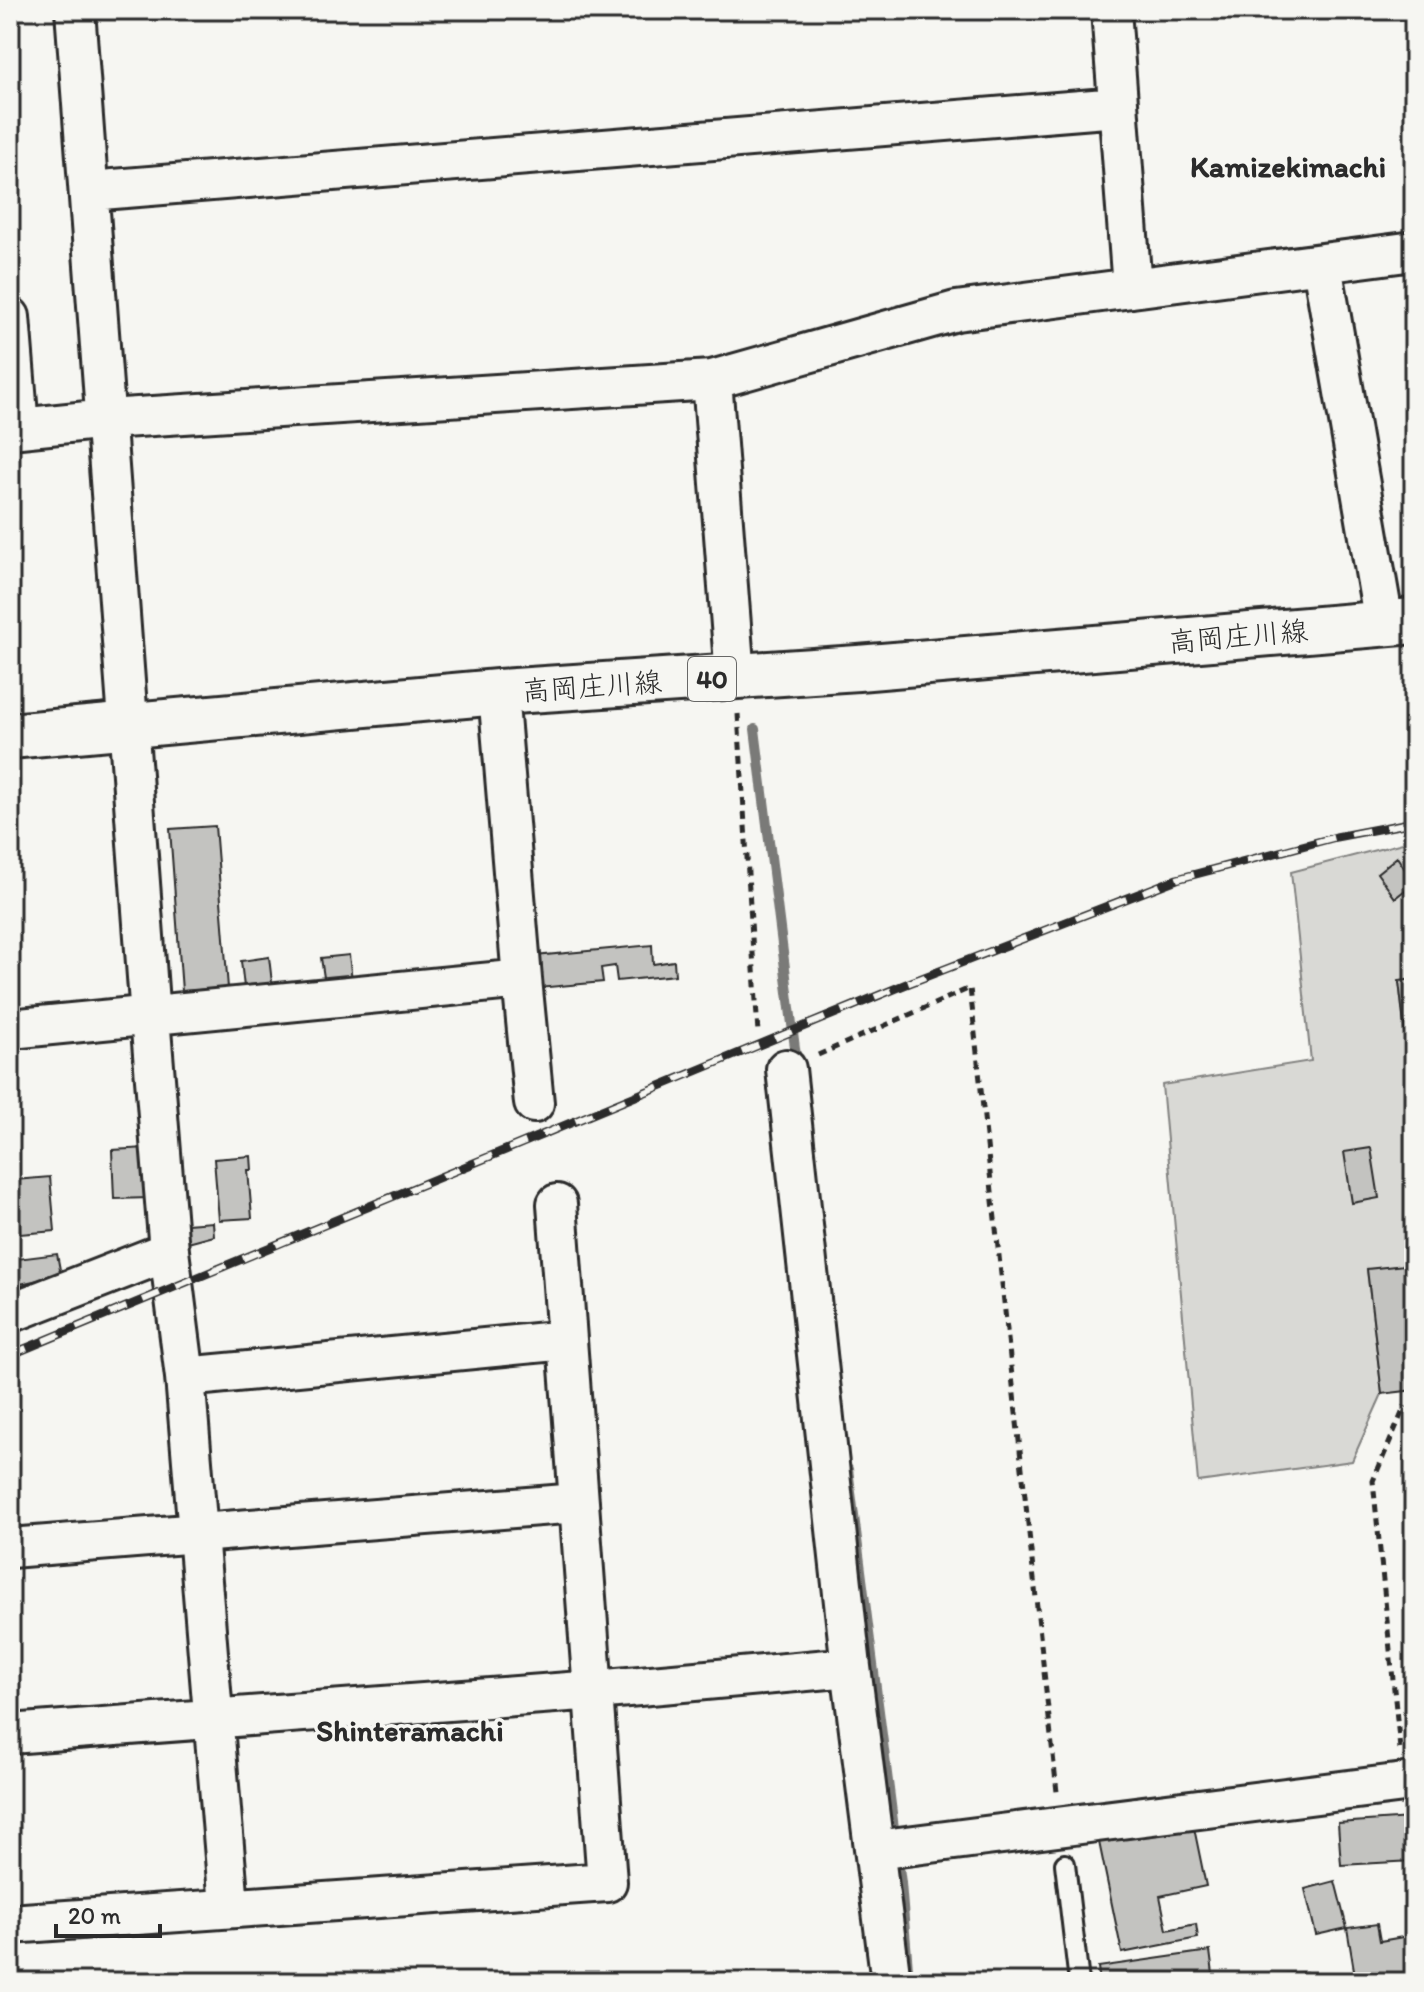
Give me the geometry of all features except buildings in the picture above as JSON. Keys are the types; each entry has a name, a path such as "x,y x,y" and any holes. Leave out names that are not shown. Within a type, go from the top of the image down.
{"main road":[{"name":"高岡庄川線","path":"10,736 498,692 735,677 1399,622"}],"street":[{"path":"75,10 169,1251 185,1377 229,1906"},
{"path":"1111,10 1132,288"},
{"path":"89,191 1118,107"},
{"path":"10,317 14,429 107,419 712,380 956,311 1414,251"},
{"path":"1322,265 1399,622"},
{"path":"712,380 735,677"},
{"path":"498,692 534,1103"},
{"path":"10,1029 522,979"},
{"path":"786,1069 851,1667 891,1982"},
{"path":"10,1924 229,1906 607,1882 557,1204"},
{"path":"10,1313 169,1251"},
{"path":"185,1377 566,1340"},
{"path":"10,1548 578,1503"},
{"path":"10,1734 595,1690 851,1667"},
{"path":"875,1850 1404,1783"}],"lane":[{"path":"1065,1864 1079,1982"}],"path":[{"path":"735,677 758,1033"},
{"path":"786,1069 970,988 1061,1827"},
{"path":"1404,1783 1373,1481 1405,1406"}],"shaded area":[{"path":"1414,840 1414,980 1399,982 1414,1111 1414,1264 1367,1270 1382,1394 1352,1461 1198,1482 1162,1085 1311,1061 1291,872"}],"waterway":[{"path":"755,729 797,1064"},
{"path":"848,1469 901,1883 908,1969"}],"railway":[{"path":"10,1355 904,985 1177,879 1336,837 1414,822"}],"district":[{"name":"Kamizekimachi","path":"1288,167"},
{"name":"Shinteramachi","path":"410,1731"}]}
